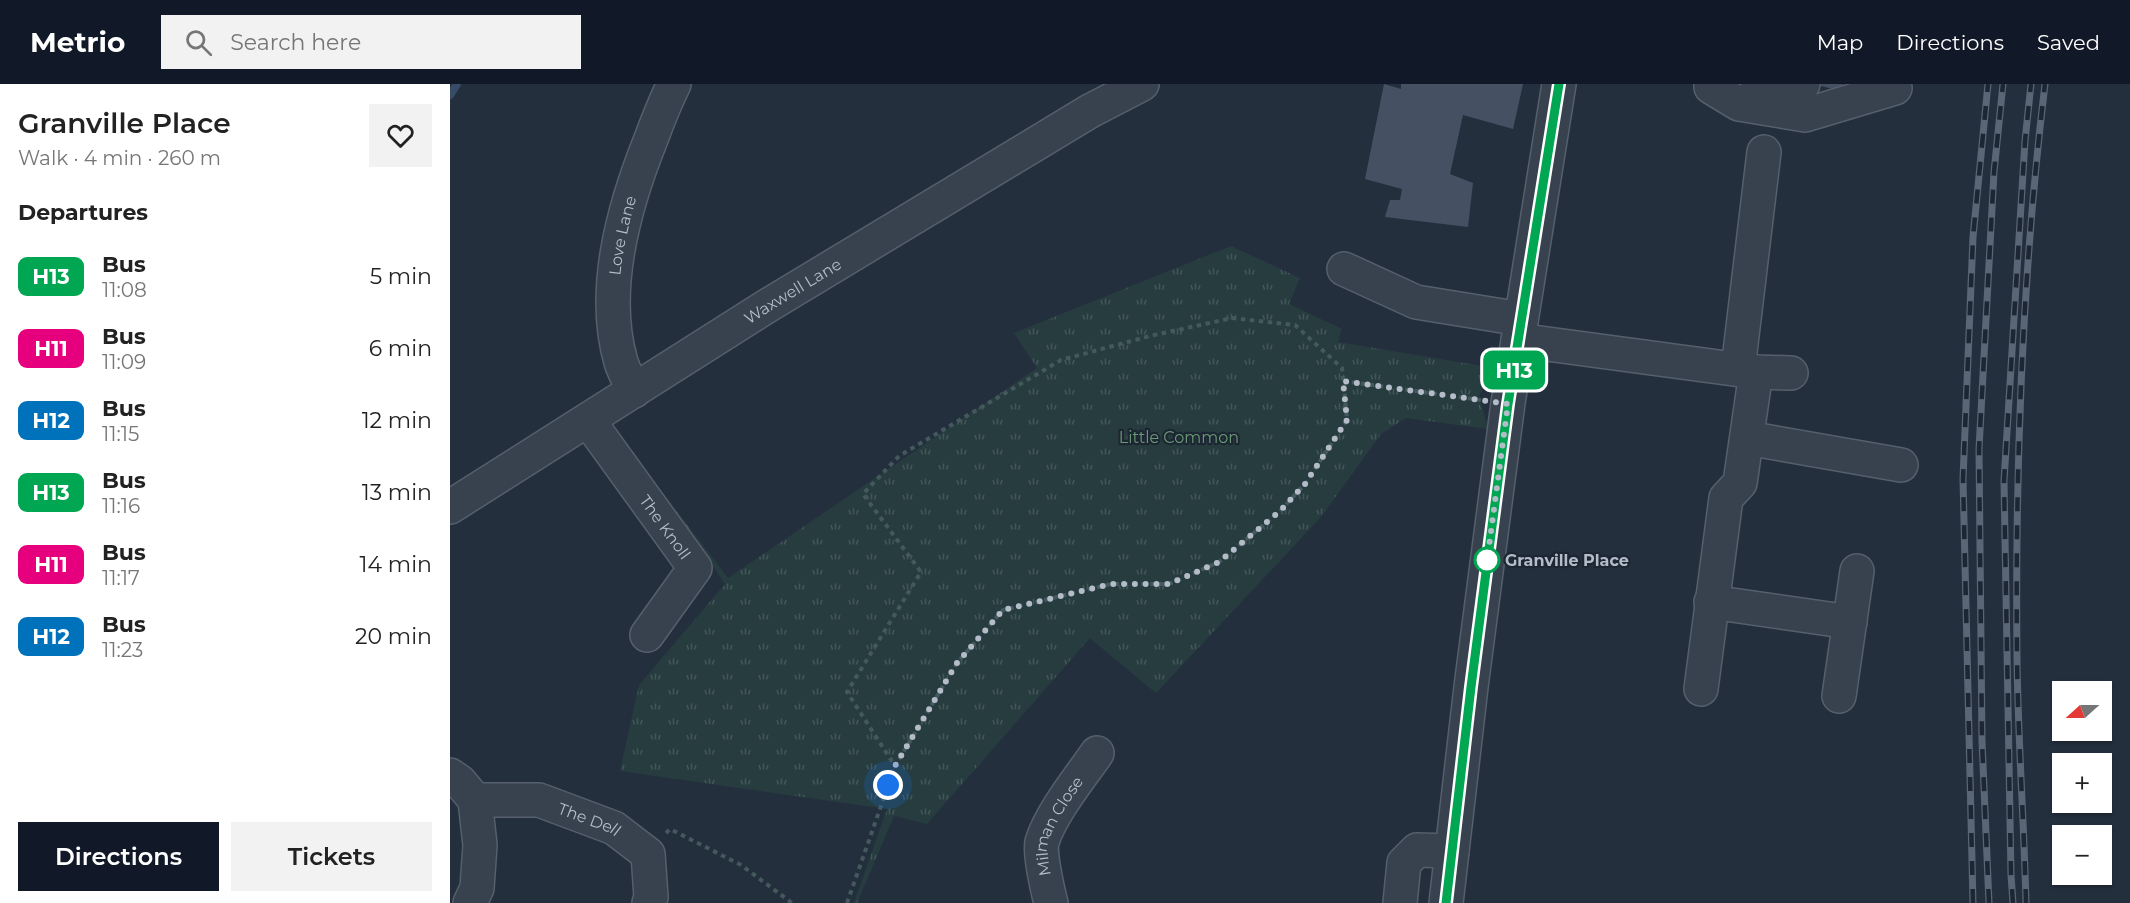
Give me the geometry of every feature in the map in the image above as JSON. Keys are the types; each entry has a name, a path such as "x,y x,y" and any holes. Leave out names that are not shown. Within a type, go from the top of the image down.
{"street":[{"name":"Love Lane","path":"634,391 621,362 614,322 619,236 641,165 674,84"},
{"name":"Waxwell Lane","path":"450,507 767,306 1090,111 1142,84"},
{"path":"1446,903 1471,687 1508,404 1559,84"},
{"path":"1704,85 1776,99 1797,91 1803,84"},
{"path":"1704,85 1739,104 1805,115 1895,88"},
{"path":"1701,689 1726,498 1740,483 1747,438 1748,370 1764,152"},
{"path":"1344,269 1416,302 1520,330 1748,370 1791,373"},
{"name":"The Knoll","path":"588,420 694,568 647,634"},
{"path":"1747,438 1901,465"},
{"path":"1839,696 1857,571"},
{"path":"1711,602 1850,622"},
{"name":"Milman Close","path":"1052,903 1048,893 1041,844 1058,810 1097,753"},
{"path":"450,775 460,782 475,800 480,845 477,888 470,903"},
{"name":"The Dell","path":"475,800 539,800 614,828 648,854"},
{"path":"1400,903 1404,863 1417,850 1452,851"},
{"path":"648,854 650,903"}],"path":[{"path":"847,903 895,766 957,663 1003,610 1111,584 1169,584 1219,562 1280,511 1305,484 1347,420 1342,368 1294,325 1232,318 1150,336 1060,360 899,456 862,494 921,572 847,692 895,766"},
{"path":"1343,381 1508,404"},
{"path":"648,854 670,829 741,865 792,903"}],"green space":[{"name":"Little Common","path":"1231,246 1300,278 1289,304 1342,329 1338,342 1494,368 1479,396 1488,429 1406,418 1381,434 1321,517 1156,693 1090,638 927,824 894,816 857,903 854,903 887,809 620,771 639,685 725,584 670,502 728,578 1037,368 1014,333"}],"building":[{"path":"1384,84 1401,89 1401,84 1523,84 1513,129 1463,115 1450,174 1473,183 1468,227 1385,217 1390,200 1400,200 1402,189 1365,179"},
{"path":"1813,84 1843,84 1841,91"}],"waterway":[{"path":"450,95 457,84"}],"railway":[{"path":"1973,903 1963,479 1973,237 1988,84"},
{"path":"1989,903 1982,741 1979,449 1994,172 2003,84"},
{"path":"2013,903 2004,481 2025,141 2031,84"},
{"path":"2026,903 2017,658 2017,514 2026,299 2045,84"}],"bus line":[{"name":"H13","path":"1446,903 1471,687 1508,404 1559,84"}],"place":[{"name":"Granville Place","path":"1487,560"}],"route":[{"path":"888,785 895,766 957,663 1003,610 1111,584 1169,584 1219,562 1280,511 1305,484 1347,420 1343,381 1508,404 1486,569 1487,560"}]}
